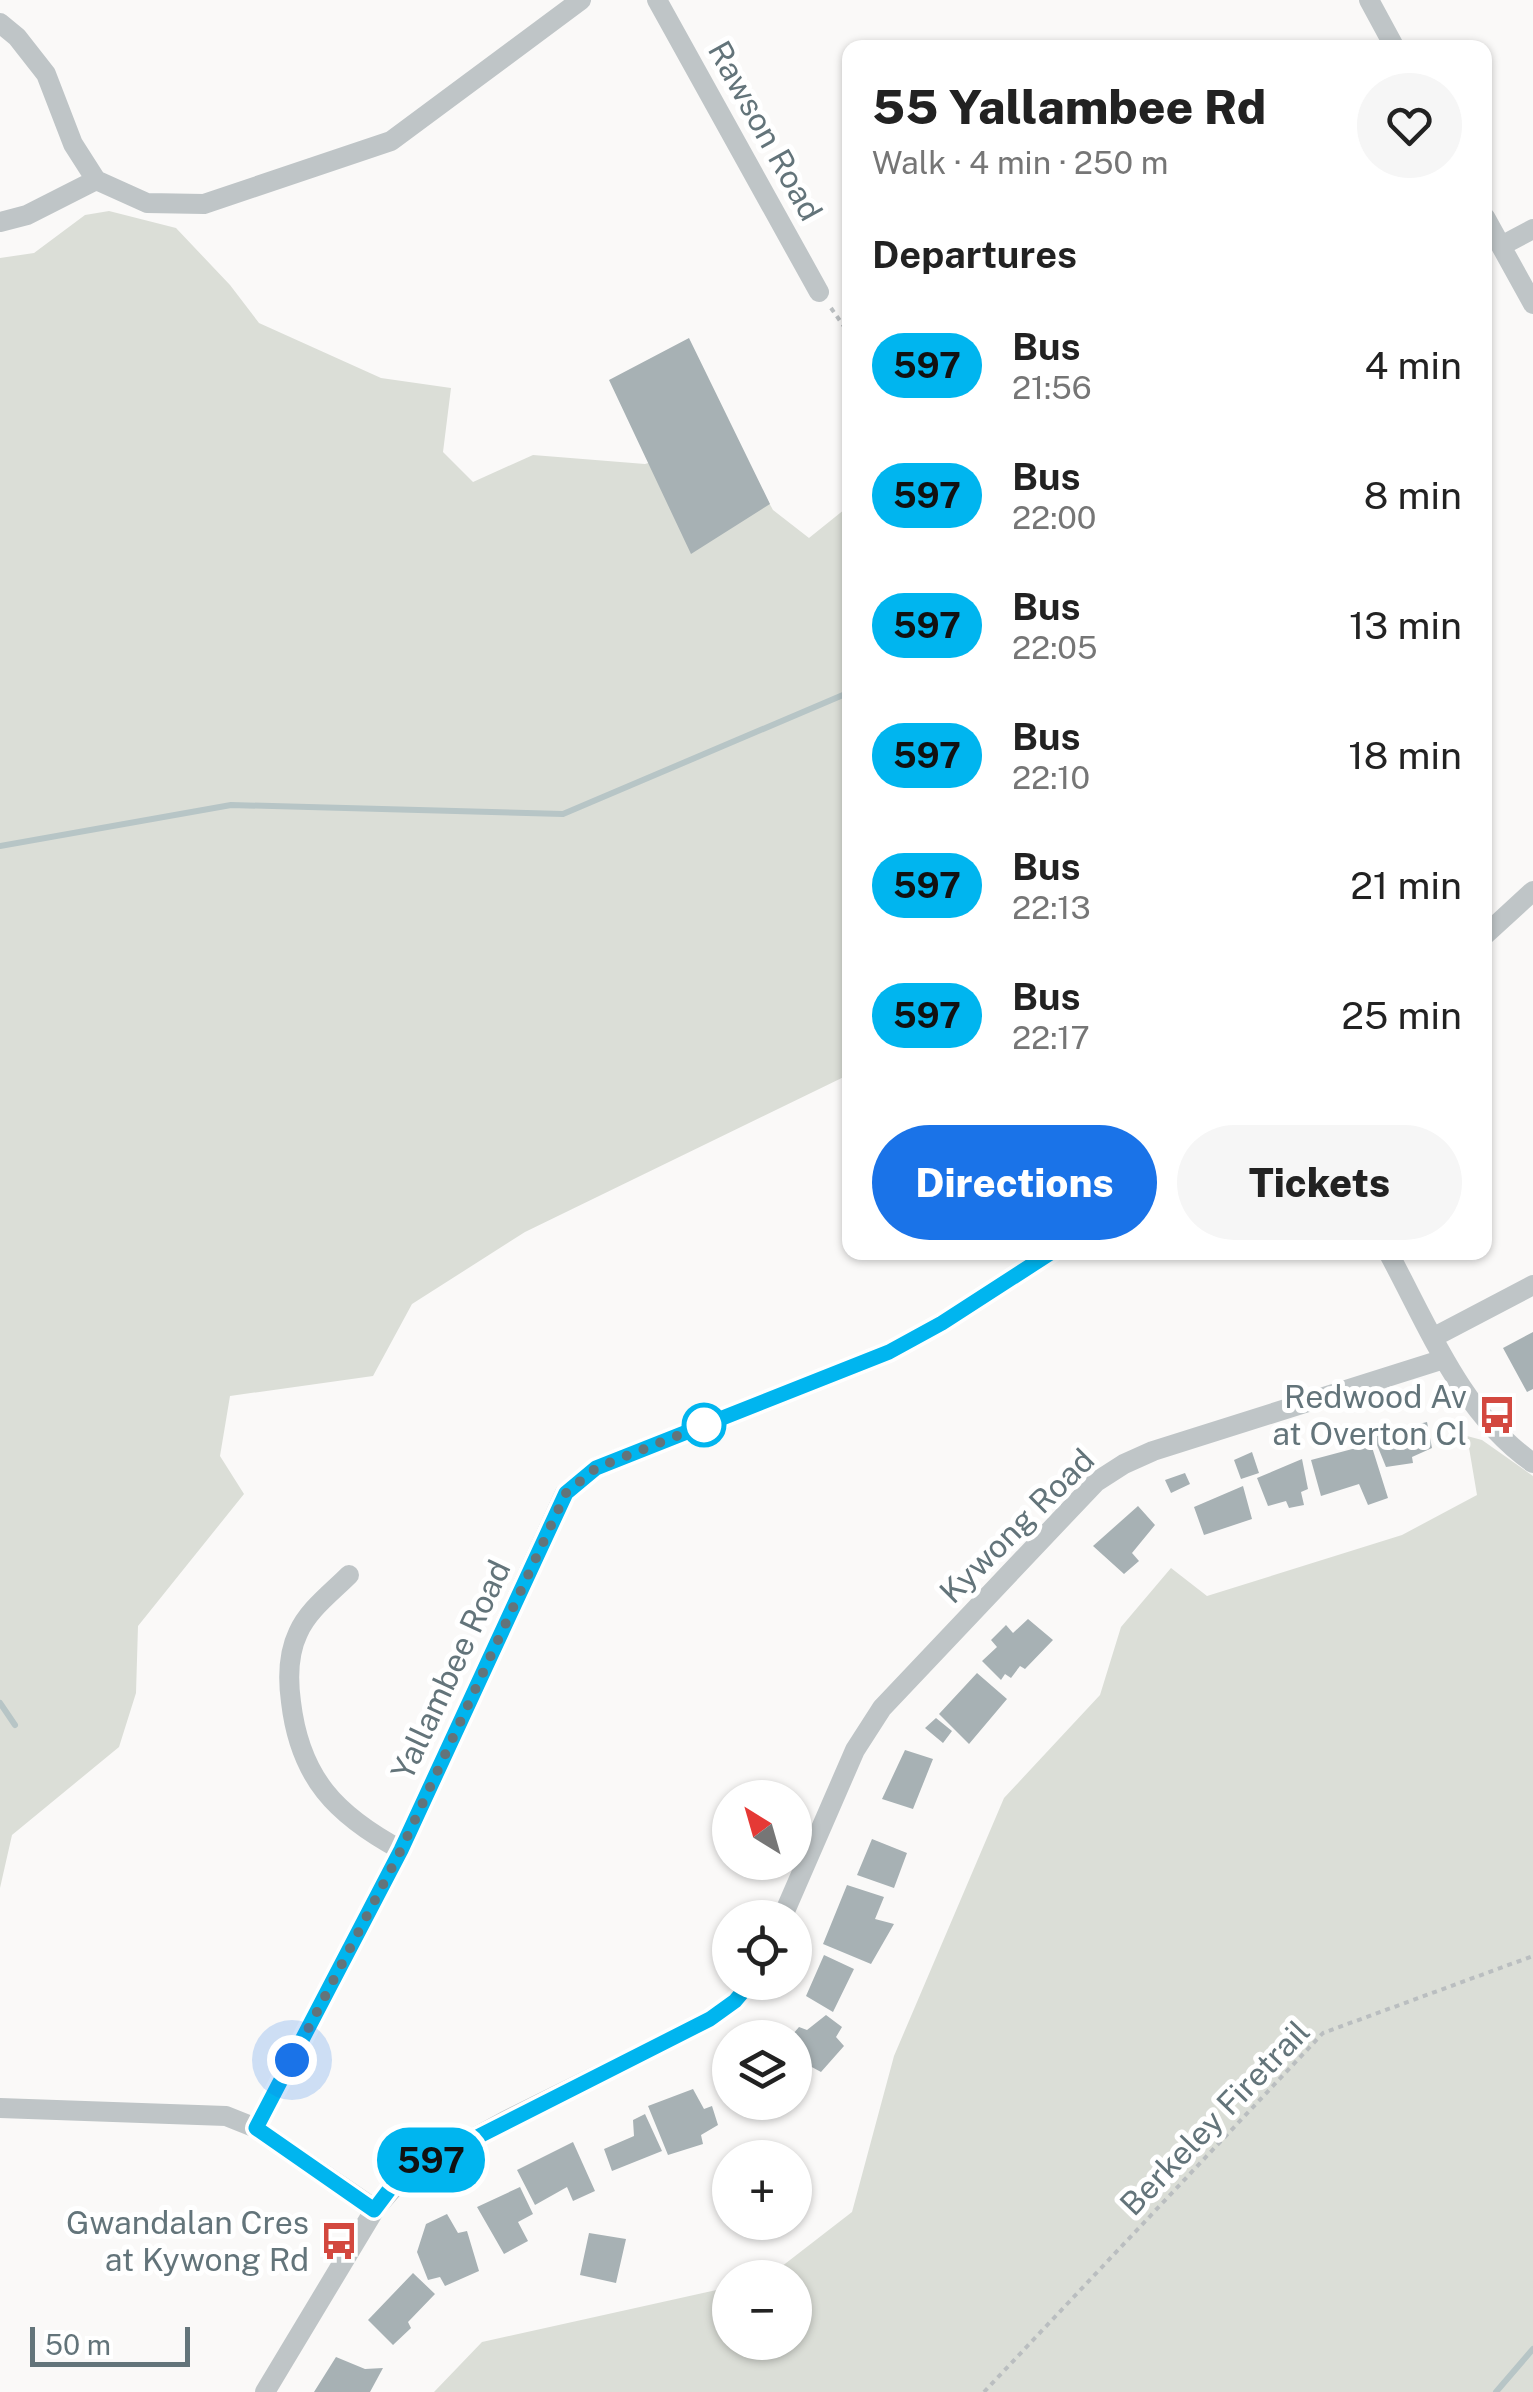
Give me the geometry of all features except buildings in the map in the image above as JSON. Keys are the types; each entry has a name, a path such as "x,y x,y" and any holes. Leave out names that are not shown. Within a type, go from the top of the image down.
{"street":[{"path":"0,24 17,37 46,74 73,144 96,180 147,203 204,204 391,141 581,0"},
{"name":"Rawson Road","path":"657,0 819,292"},
{"path":"1369,0 1390,40"},
{"path":"0,222 28,215 96,180"},
{"path":"1492,234 1533,229"},
{"path":"1492,236 1533,304"},
{"path":"1492,929 1533,891"},
{"name":"Yallambee Road","path":"256,2128 401,1850 558,1508 575,1483 596,1468 889,1352 1040,1260"},
{"path":"1392,1260 1444,1359 1480,1412 1533,1463"},
{"path":"1434,1337 1533,1285"},
{"name":"Kywong Road","path":"790,1900 855,1750 882,1708 1096,1482 1153,1451 1444,1359"},
{"path":"349,1575 315,1608 298,1632 290,1656 294,1728 315,1780 332,1802 369,1832 401,1850"},
{"path":"265,2392 392,2186 416,2168 710,2019 736,2000"},
{"path":"0,2108 226,2116 256,2128 374,2210"}],"path":[{"path":"819,292 842,324"},
{"name":"Berkeley Firetrail","path":"984,2392 1324,2034 1533,1956"}],"shaded area":[{"path":"109,211 176,228 230,285 259,323 381,378 451,388 443,452 473,482 533,455 645,464 733,437 773,510 809,538 842,511 842,1078 525,1232 412,1304 373,1376 230,1396 220,1456 244,1494 138,1626 136,1693 119,1747 12,1835 0,1888 0,258 34,253 85,215"},
{"path":"1467,1436 1482,1440 1533,1476 1533,2392 434,2392 482,2342 712,2291 712,2360 812,2360 812,2260 790,2260 852,2212 894,2056 1004,1798 1100,1695 1121,1627 1171,1568 1207,1596 1402,1535 1477,1495"}],"waterway":[{"path":"0,846 231,805 563,814 842,695"},
{"path":"0,1703 15,1725"},
{"path":"1496,2392 1533,2349"}],"bus line":[{"name":"597","path":"736,2000 710,2019 416,2168 392,2186 374,2210 256,2128 401,1850 566,1493 596,1468 889,1352 1040,1260"}],"place":[{"name":"Redwood Av at Overton Cl","path":"1497,1415"},
{"name":"Gwandalan Cres at Kywong Rd","path":"339,2241"}],"route":[{"path":"292,2060 401,1850 566,1493 596,1468 717,1420 704,1425"}]}
